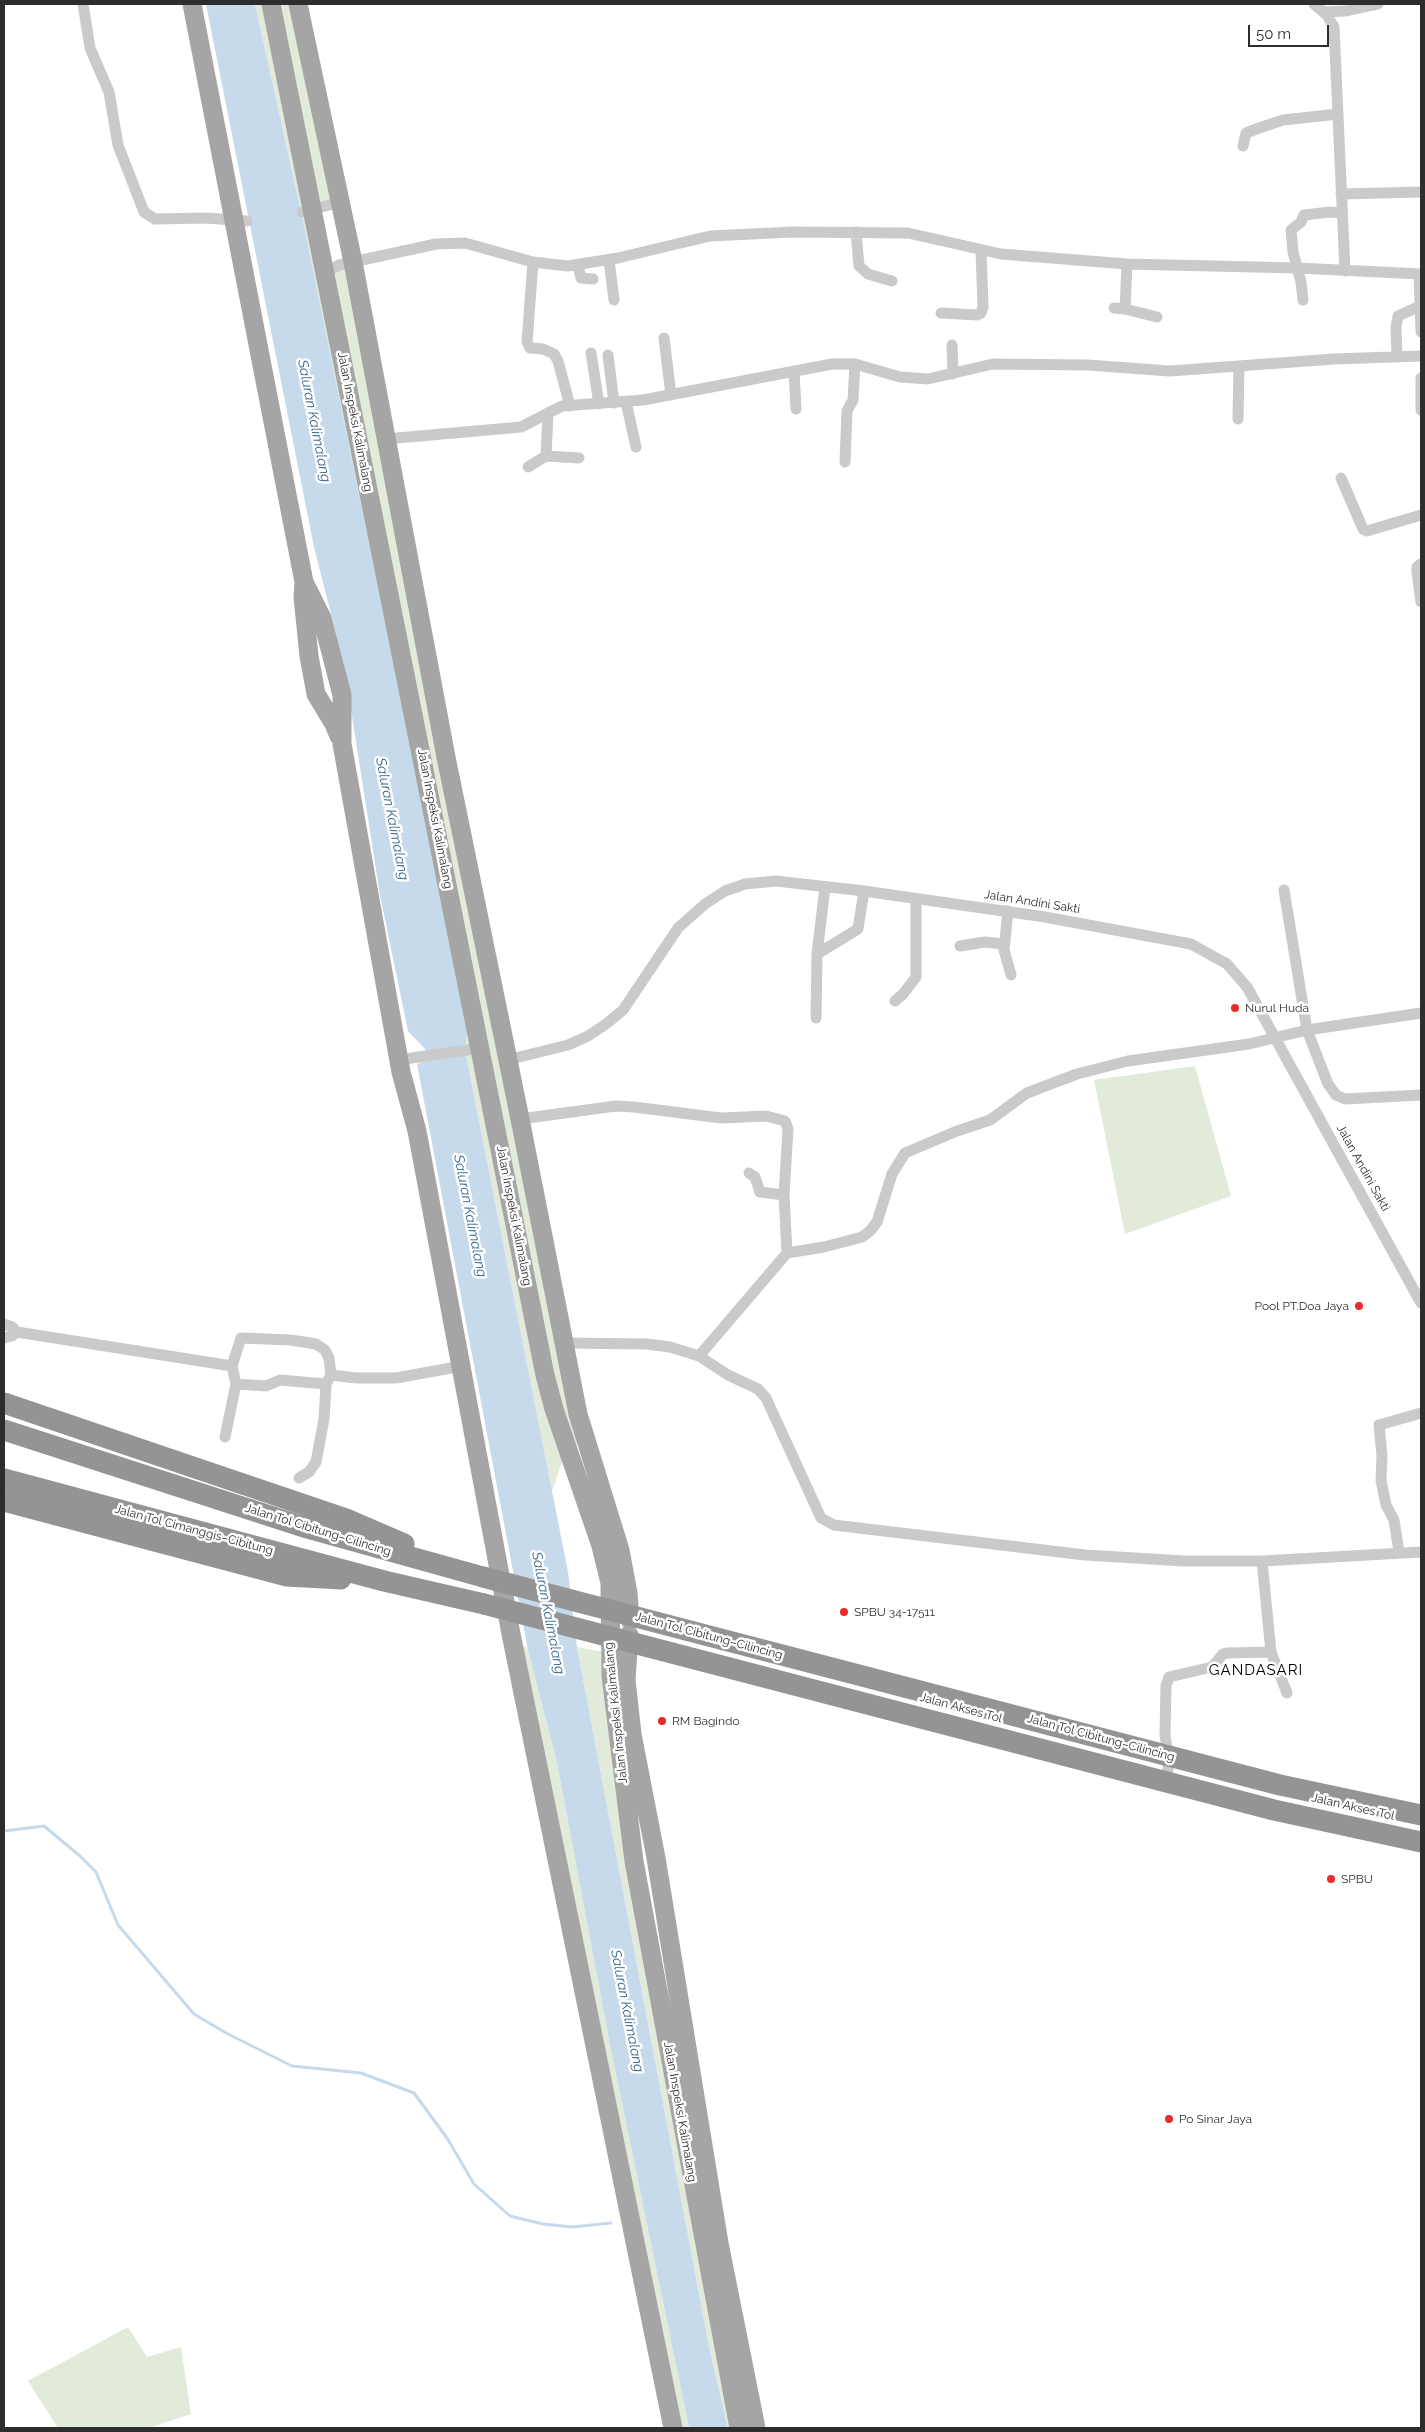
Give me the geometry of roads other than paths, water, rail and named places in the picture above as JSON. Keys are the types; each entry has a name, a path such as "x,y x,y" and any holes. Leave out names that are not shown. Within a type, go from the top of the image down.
{"highway":[{"path":"4,1401 50,1419 346,1518 476,1575"},
{"name":"Jalan Tol Cibitung–Cilincing","path":"4,1430 307,1528 476,1575 1280,1785 1421,1816"},
{"name":"Jalan Tol Cimanggis–Cibitung","path":"4,1480 384,1581"},
{"path":"4,1501 287,1576 384,1581"},
{"name":"Jalan Tol Cibitung–Cilincing","path":"384,1581 484,1604 1274,1810 1421,1842"}],"main road":[{"path":"192,4 242,221 304,582 303,597 309,656 316,694 334,724 342,744"},
{"name":"Jalan Inspeksi Kalimalang","path":"272,4 308,211 325,273 476,1048 546,1375 620,1550 628,1593 629,1628 626,1680 629,1710 677,1988 739,2428"},
{"name":"Jalan Inspeksi Kalimalang","path":"298,4 353,262 446,758 564,1343 576,1445 587,1502 610,1583 601,1620 634,1861 658,1992 712,2244 756,2428"},
{"path":"304,582 322,618 338,672 342,695 342,744 398,1060 417,1131 673,2428"},
{"name":"Jalan Akses Tol","path":"510,1596 1168,1768 1390,1823 1421,1837"},
{"name":"Jalan Akses Tol","path":"1390,1823 1421,1822"},
{"path":"658,1992 677,1988"}],"street":[{"path":"83,4 90,48 109,92 118,145 144,212 155,219 206,218 242,221"},
{"path":"1314,4 1324,12 1334,27 1345,271"},
{"path":"1324,12 1346,11 1378,4"},
{"path":"1243,146 1246,134 1259,128 1283,120 1338,114"},
{"path":"1341,194 1421,192"},
{"path":"308,211 341,202"},
{"path":"1303,300 1293,252 1291,230 1301,222 1304,215 1330,212 1342,213"},
{"path":"856,232 859,266 868,274 892,281"},
{"path":"325,273 339,265 436,244 454,242 465,243 533,262 578,266 698,238 724,234 908,233 981,251 1127,264 1297,268 1420,274 1421,332"},
{"path":"941,313 977,315 981,313 984,307 981,251"},
{"path":"609,260 614,300"},
{"path":"533,262 527,342 530,348 543,349 554,354 558,361 570,406"},
{"path":"1127,264 1120,308 1157,317"},
{"path":"578,266 581,278 593,279"},
{"path":"1398,357 1396,327 1398,316 1421,313"},
{"path":"664,338 671,395"},
{"path":"952,345 953,374"},
{"path":"591,354 599,404"},
{"path":"608,355 614,403"},
{"path":"386,439 520,427 562,406 626,402 832,364 855,364 900,376 928,378 993,364 1088,365 1170,371 1334,359 1421,356"},
{"path":"845,462 847,411 853,400 855,364"},
{"path":"1238,419 1239,366"},
{"path":"794,371 796,409"},
{"path":"1421,378 1421,410"},
{"path":"626,402 636,446"},
{"path":"546,456 548,413"},
{"path":"528,467 546,456 578,458"},
{"path":"1341,478 1363,529 1367,531 1421,515"},
{"path":"1421,564 1417,567 1417,572 1421,602"},
{"name":"Jalan Andini Sakti","path":"507,1060 568,1045 588,1036 606,1024 623,1010 678,928 704,904 725,891 745,884 776,881 916,898 1118,929 1190,944 1217,957 1236,973 1247,987 1421,1303"},
{"path":"816,1018 817,954 825,887"},
{"path":"1284,890 1307,1030 1328,1084 1336,1095 1345,1098 1421,1095"},
{"path":"817,954 858,929 864,891"},
{"path":"895,1001 916,977 916,898"},
{"path":"1008,912 1004,944 1011,975"},
{"path":"960,946 984,942 1004,944"},
{"path":"699,1356 787,1253 824,1247 862,1236 877,1222 892,1174 905,1153 990,1120 1027,1093 1076,1074 1128,1061 1277,1039 1307,1030 1421,1012"},
{"path":"398,1060 476,1048"},
{"path":"520,1119 616,1106 721,1118 753,1116 781,1120 786,1123 788,1129 784,1195 787,1253"},
{"path":"749,1173 755,1177 760,1192 784,1195"},
{"path":"4,1324 12,1327 17,1332 232,1366"},
{"path":"4,1338 12,1336 17,1332"},
{"path":"224,1436 236,1384 232,1366 238,1341 241,1338 306,1341 316,1344 325,1350 331,1365 316,1462 309,1472 299,1478"},
{"path":"564,1343 647,1344 670,1347 699,1356 728,1375 758,1389 766,1398 821,1518 834,1525 1084,1555 1184,1561 1262,1560 1421,1552"},
{"path":"236,1384 266,1386 280,1380 396,1378 462,1366"},
{"path":"1399,1552 1394,1520 1386,1505 1381,1480 1382,1456 1379,1425 1421,1413"},
{"path":"1262,1560 1271,1652 1287,1693"},
{"path":"1168,1768 1166,1686 1169,1677 1212,1667 1223,1654 1271,1652"}],"water":[{"name":"Saluran Kalimalang","path":"206,4 255,4 305,230 468,1029 465,1050 568,1572 577,1647 709,2347 728,2428 689,2428 611,2050 557,1763 528,1650 417,1064 427,1060 425,1049 408,1031 380,895 344,665 314,547"}],"waterway":[{"path":"4,1831 44,1826 80,1856 96,1872 118,1925 194,2014 226,2033 292,2066 361,2073 414,2093 447,2138 474,2184 510,2216 543,2224 573,2227 611,2223"}],"place":[{"name":"Nurul Huda","path":"1235,1008"},
{"name":"Pool PT.Doa Jaya","path":"1359,1306"},
{"name":"SPBU 34-17511","path":"844,1612"},
{"name":"RM Bagindo","path":"662,1721"},
{"name":"SPBU","path":"1331,1879"},
{"name":"Po Sinar Jaya","path":"1169,2119"}],"district":[{"name":"GANDASARI","path":"1256,1670"}]}
